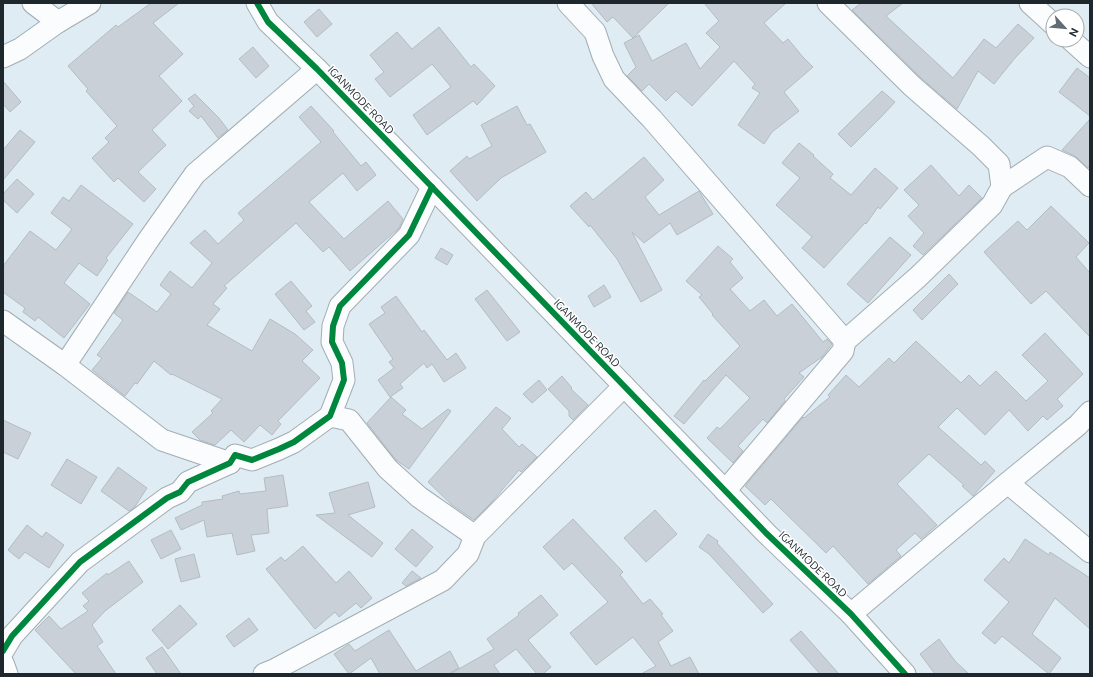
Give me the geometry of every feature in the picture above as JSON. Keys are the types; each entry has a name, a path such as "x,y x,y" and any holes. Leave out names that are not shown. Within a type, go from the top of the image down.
{"street":[{"path":"33,3 58,22"},
{"path":"3,57 20,49 58,22 90,3"},
{"name":"IGANMODE ROAD","path":"257,3 268,22 432,187 766,533 851,614 892,670"},
{"path":"568,3 595,32 603,56 614,79 652,119 845,341"},
{"path":"828,3 912,86 982,146 999,164 1002,187"},
{"path":"1030,3 1045,17"},
{"path":"1079,48 1090,58"},
{"path":"65,365 149,239 195,174 316,69"},
{"path":"725,491 843,351 845,341 918,277 992,205 1002,187 1047,156 1070,167 1090,186"},
{"path":"3,651 12,636 80,562 166,498 180,492 188,482 230,463 235,455 252,460 294,442 330,416 344,380 342,363 332,342 333,326 340,306 409,235 432,187"},
{"path":"3,321 65,365 162,440 230,463"},
{"path":"271,673 443,580 468,554 475,536 624,386"},
{"path":"851,614 1078,425 1090,412"},
{"path":"330,416 350,420 388,469 419,497 475,536"},
{"path":"1008,483 1090,552"},
{"path":"3,663 7,674"}],"building":[{"path":"151,3 179,3 153,23 183,54 159,76 182,101 152,130 166,145 138,172 156,189 144,202 118,178 114,182 92,158 109,142 105,138 117,126 86,91 88,89 68,66 116,25 118,27"},
{"path":"591,3 669,3 633,38 613,17 607,22"},
{"path":"704,3 786,3 764,23 783,43 788,39 813,67 784,92 799,111 772,132 764,144 738,125 760,93 752,88 755,84 734,61 692,106 676,91 666,101 649,84 642,91 627,76 636,67 624,43 639,35 652,61 686,43 700,69 720,47 706,33 719,21"},
{"path":"861,3 903,3 886,16 953,78 984,39 996,48 1018,24 1034,38 1015,58 994,84 978,71 957,109 920,77 852,10"},
{"path":"319,9 332,24 317,37 304,22"},
{"path":"439,27 471,67 474,64 495,86 477,105 473,101 427,135 413,115 451,87 432,64 390,97 375,79 384,72 370,55 397,32 412,49"},
{"path":"253,47 269,66 256,78 239,59"},
{"path":"1077,68 1090,78 1090,116 1059,92"},
{"path":"3,81 21,102 10,112 3,104"},
{"path":"882,91 895,102 851,147 838,134"},
{"path":"195,94 219,118 228,130 218,138 201,116 198,119 189,111 194,106 188,99"},
{"path":"311,106 334,131 333,132 361,166 366,162 376,175 357,191 343,173 309,202 344,239 388,201 403,219 399,228 350,271 329,247 323,252 296,223 224,286 227,288 213,304 220,309 207,325 252,351 270,319 295,334 313,350 302,361 320,378 278,421 281,424 272,435 260,425 244,442 231,430 215,445 200,440 192,432 213,413 211,411 222,399 172,374 171,375 154,361 137,384 135,383 125,396 92,370 102,358 97,355 123,320 114,313 128,292 157,312 171,294 160,285 170,271 192,288 212,263 190,243 205,230 218,244 244,220 238,213 321,142 299,117"},
{"path":"517,106 527,125 530,124 546,152 501,178 477,201 450,171 467,156 469,159 492,146 481,125"},
{"path":"1090,119 1090,165 1088,168 1075,156 1062,150"},
{"path":"20,130 35,142 3,180 3,150"},
{"path":"799,143 814,155 813,156 833,174 830,178 851,195 875,168 898,188 880,209 878,207 866,224 865,223 824,268 802,248 812,237 776,205 800,178 782,163"},
{"path":"644,157 664,180 645,197 659,215 699,191 713,214 677,235 670,223 644,243 632,232 662,290 641,302 617,259 590,225 589,227 570,206 586,192 593,200"},
{"path":"931,165 959,196 969,185 982,198 923,255 913,246 924,233 908,216 919,205 904,190"},
{"path":"17,179 34,194 17,213 3,200 3,194"},
{"path":"81,185 133,224 106,258 108,260 97,276 79,263 64,283 90,304 64,338 38,317 35,321 23,312 25,308 3,292 3,266 30,231 56,250 72,229 51,213 63,197 69,201"},
{"path":"1051,206 1089,243 1076,257 1090,273 1090,337 1046,291 1031,304 984,252 1018,221 1027,230"},
{"path":"890,237 911,255 868,303 847,284"},
{"path":"718,246 733,259 730,262 743,278 730,289 750,311 764,300 777,316 792,304 823,342 827,339 832,344 822,357 799,373 804,377 784,399 785,401 767,423 763,419 738,446 743,451 733,463 707,438 717,427 720,429 750,398 726,375 684,424 674,416 704,380 705,381 740,346 712,315 713,314 699,297 702,295 686,281"},
{"path":"441,248 453,255 447,265 435,258"},
{"path":"949,274 958,284 922,320 913,310"},
{"path":"291,281 312,306 306,311 315,322 304,330 275,294"},
{"path":"604,285 611,297 594,307 588,296"},
{"path":"487,290 520,332 507,341 475,299"},
{"path":"396,296 422,332 424,330 447,360 456,353 466,368 444,382 432,364 427,368 424,363 400,384 403,388 390,397 378,380 394,368 389,362 393,359 369,324 385,313 381,307"},
{"path":"1045,333 1083,374 1057,399 1063,406 1047,420 1043,416 1028,431 1009,410 985,435 957,408 938,427 981,465 985,461 995,471 973,496 962,486 964,485 929,454 897,484 937,525 921,539 915,533 896,550 901,556 868,584 833,546 826,553 771,499 765,505 745,486 803,417 804,418 830,397 828,395 846,375 859,387 889,358 894,363 916,341 961,383 969,375 980,386 996,371 1026,401 1048,381 1022,355"},
{"path":"562,376 572,388 571,389 588,405 573,420 569,416 569,411 548,389"},
{"path":"539,380 547,390 532,403 523,394"},
{"path":"391,397 406,410 402,414 422,429 448,409 451,411 409,469 396,460 367,423"},
{"path":"496,407 511,418 502,429 519,447 522,444 537,457 521,472 519,470 491,503 474,520 452,505 428,482"},
{"path":"3,420 31,433 18,459 3,452"},
{"path":"67,459 97,477 81,504 51,485"},
{"path":"118,467 147,488 134,508 129,511 101,491"},
{"path":"283,475 288,506 267,509 269,533 251,535 255,551 237,555 232,533 207,537 204,520 181,530 175,518 202,505 202,502 223,499 222,496 239,491 240,494 266,491 264,478"},
{"path":"368,482 375,507 348,515 383,543 372,557 316,515 335,513 329,493"},
{"path":"655,510 677,534 646,562 624,538"},
{"path":"573,519 623,572 620,575 643,604 650,599 663,614 661,615 673,631 658,642 671,666 690,657 699,674 641,674 656,666 633,637 596,665 570,633 608,602 572,563 564,570 543,547"},
{"path":"27,525 42,537 46,532 64,545 49,568 25,552 19,559 8,550"},
{"path":"412,529 433,547 416,567 395,549"},
{"path":"171,530 181,549 161,559 151,540"},
{"path":"708,534 718,541 717,543 773,604 763,613 709,554 699,547"},
{"path":"1025,539 1049,555 1050,552 1090,578 1090,629 1055,598 1032,634 1061,658 1049,674 1002,636 995,644 982,633 1009,602 984,580 1004,558 1009,563"},
{"path":"303,546 336,583 349,571 372,598 361,608 356,603 339,617 335,612 315,629 266,569 281,557 285,561"},
{"path":"194,554 200,577 181,582 175,559"},
{"path":"129,561 143,582 105,611 92,625 103,642 97,646 116,674 76,674 35,630 49,616 61,629 88,611 83,606 89,601 82,593 107,573 108,575"},
{"path":"412,571 421,578 406,586 402,583"},
{"path":"541,595 558,615 528,640 551,667 543,674 537,674 516,649 494,665 500,674 450,674 494,649 487,639 519,615 518,613"},
{"path":"180,605 197,624 168,649 152,630"},
{"path":"249,618 258,630 234,647 226,636"},
{"path":"389,630 416,671 450,651 459,668 448,674 380,674 371,658 349,674 334,654 349,644 355,651"},
{"path":"801,631 839,674 820,674 790,640"},
{"path":"939,639 955,661 969,674 935,674 920,654"},
{"path":"162,647 181,674 157,674 146,658"}],"cycle path":[{"path":"257,3 268,22 317,69 432,187 766,533 851,614 905,674"},
{"path":"3,651 12,636 80,562 167,498 180,492 188,482 230,463 235,455 252,460 279,449 294,442 330,416 344,380 342,363 332,342 333,326 340,306 409,235 432,187"}]}
